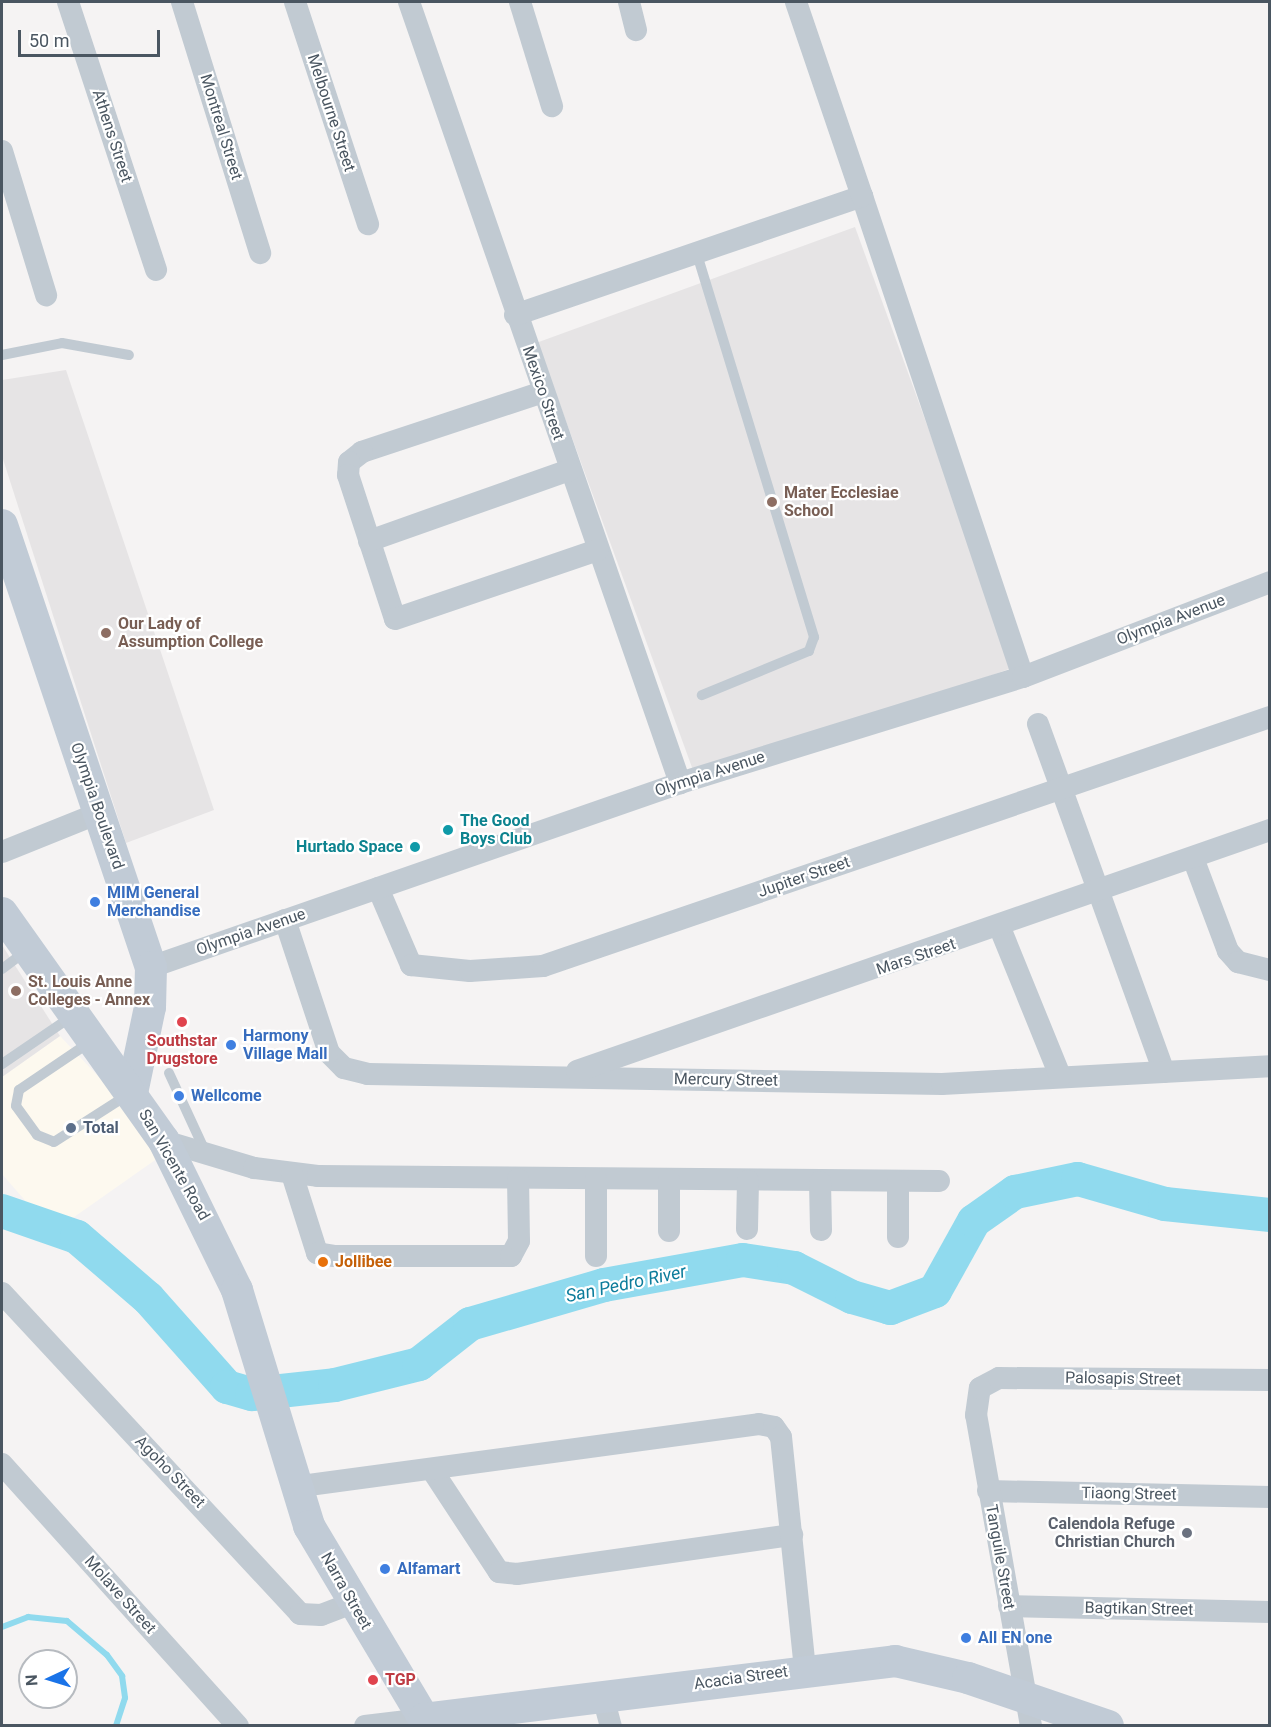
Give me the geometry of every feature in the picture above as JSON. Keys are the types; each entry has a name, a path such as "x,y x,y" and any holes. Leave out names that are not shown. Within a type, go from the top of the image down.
{"main road":[{"name":"Olympia Boulevard","path":"2,525 151,967 150,1007 132,1093"},
{"name":"San Vicente Road","path":"2,913 70,1017 132,1093 164,1141 219,1247 254,1345 284,1448"},
{"name":"Narra Street","path":"284,1448 294,1487 352,1603 426,1722"},
{"name":"Acacia Street","path":"426,1722 607,1711 805,1670 919,1664 1028,1712 1108,1725"}],"street":[{"name":"Athens Street","path":"68,2 156,270"},
{"name":"Montreal Street","path":"182,2 260,253"},
{"name":"Melbourne Street","path":"295,2 368,224"},
{"name":"Mexico Street","path":"409,2 515,315 680,783"},
{"path":"520,2 552,106"},
{"path":"629,2 636,30"},
{"path":"796,2 1023,677"},
{"path":"2,151 46,295"},
{"path":"515,315 696,251 862,196"},
{"path":"543,392 362,452 349,462 369,541 395,619 598,550"},
{"path":"369,541 570,470"},
{"name":"Olympia Avenue","path":"151,967 680,783 1023,677 1269,582"},
{"name":"Jupiter Street","path":"378,888 411,965 470,971 543,966 1269,717"},
{"path":"1038,724 1164,1072"},
{"path":"2,852 99,813"},
{"name":"Mars Street","path":"560,1077 1000,928 1098,889 1269,830"},
{"path":"1193,858 1228,951 1238,962 1269,970"},
{"name":"Mercury Street","path":"285,921 329,1053 344,1068 368,1074 942,1084 1269,1066"},
{"path":"1000,928 1060,1076"},
{"path":"164,1141 207,1155 292,1174 518,1179 939,1181"},
{"path":"292,1174 317,1252 333,1256 511,1256 519,1241 518,1179"},
{"path":"596,1179 596,1256"},
{"path":"669,1180 669,1231"},
{"path":"747,1229 748,1181"},
{"path":"820,1182 821,1230"},
{"path":"898,1182 898,1237"},
{"name":"Agoho Street","path":"2,1293 300,1614 321,1615 352,1603"},
{"name":"Palosapis Street","path":"980,1388 999,1378 1269,1380"},
{"name":"Tanguile Street","path":"980,1388 976,1415 1028,1712"},
{"path":"294,1487 759,1424 774,1427 781,1437 805,1670"},
{"name":"Molave Street","path":"2,1464 238,1725"},
{"path":"432,1470 499,1572 517,1574 792,1535"},
{"name":"Tiaong Street","path":"988,1491 1269,1497"},
{"name":"Bagtikan Street","path":"1009,1606 1269,1612"},
{"name":"Acacia Street","path":"365,1725 426,1722"}],"lane":[{"path":"696,251 814,637 809,651 702,695"},
{"path":"2,355 62,343 129,356"},
{"path":"2,969 27,951"},
{"path":"2,1064 70,1017"},
{"path":"90,1042 14,1096 37,1135 54,1142 132,1093"},
{"path":"169,1072 207,1155"}],"shaded area":[{"name":"Mater Ecclesiae School","path":"855,227 1015,667 697,782 537,343"},
{"name":"Our Lady of Assumption College","path":"66,370 214,810 126,843 2,456 2,380"},
{"name":"St. Louis Anne Colleges - Annex","path":"2,945 60,1036 2,1077"},
{"name":"Total","path":"60,1036 113,1092 158,1158 67,1222 29,1205 2,1174 2,1077"}],"waterway":[{"name":"San Pedro River","path":"2,1211 77,1237 148,1298 227,1387 252,1394 335,1385 419,1364 470,1324 604,1285 743,1260 794,1268 852,1297 890,1308 935,1291 974,1221 1015,1192 1078,1179 1165,1204 1270,1215"},
{"path":"2,1627 28,1617 67,1621 107,1655 122,1676 125,1698 116,1726"}],"place":[{"name":"Mater Ecclesiae School","path":"772,502"},
{"name":"Our Lady of Assumption College","path":"106,633"},
{"name":"The Good Boys Club","path":"448,830"},
{"name":"Hurtado Space","path":"415,847"},
{"name":"MIM General Merchandise","path":"95,902"},
{"name":"St. Louis Anne Colleges - Annex","path":"16,991"},
{"name":"Southstar Drugstore","path":"182,1022"},
{"name":"Harmony Village Mall","path":"231,1045"},
{"name":"Wellcome","path":"179,1096"},
{"name":"Total","path":"71,1128"},
{"name":"Jollibee","path":"323,1262"},
{"name":"Calendola Refuge Christian Church","path":"1187,1533"},
{"name":"Alfamart","path":"385,1569"},
{"name":"All EN one","path":"966,1638"},
{"name":"TGP","path":"373,1680"}]}
